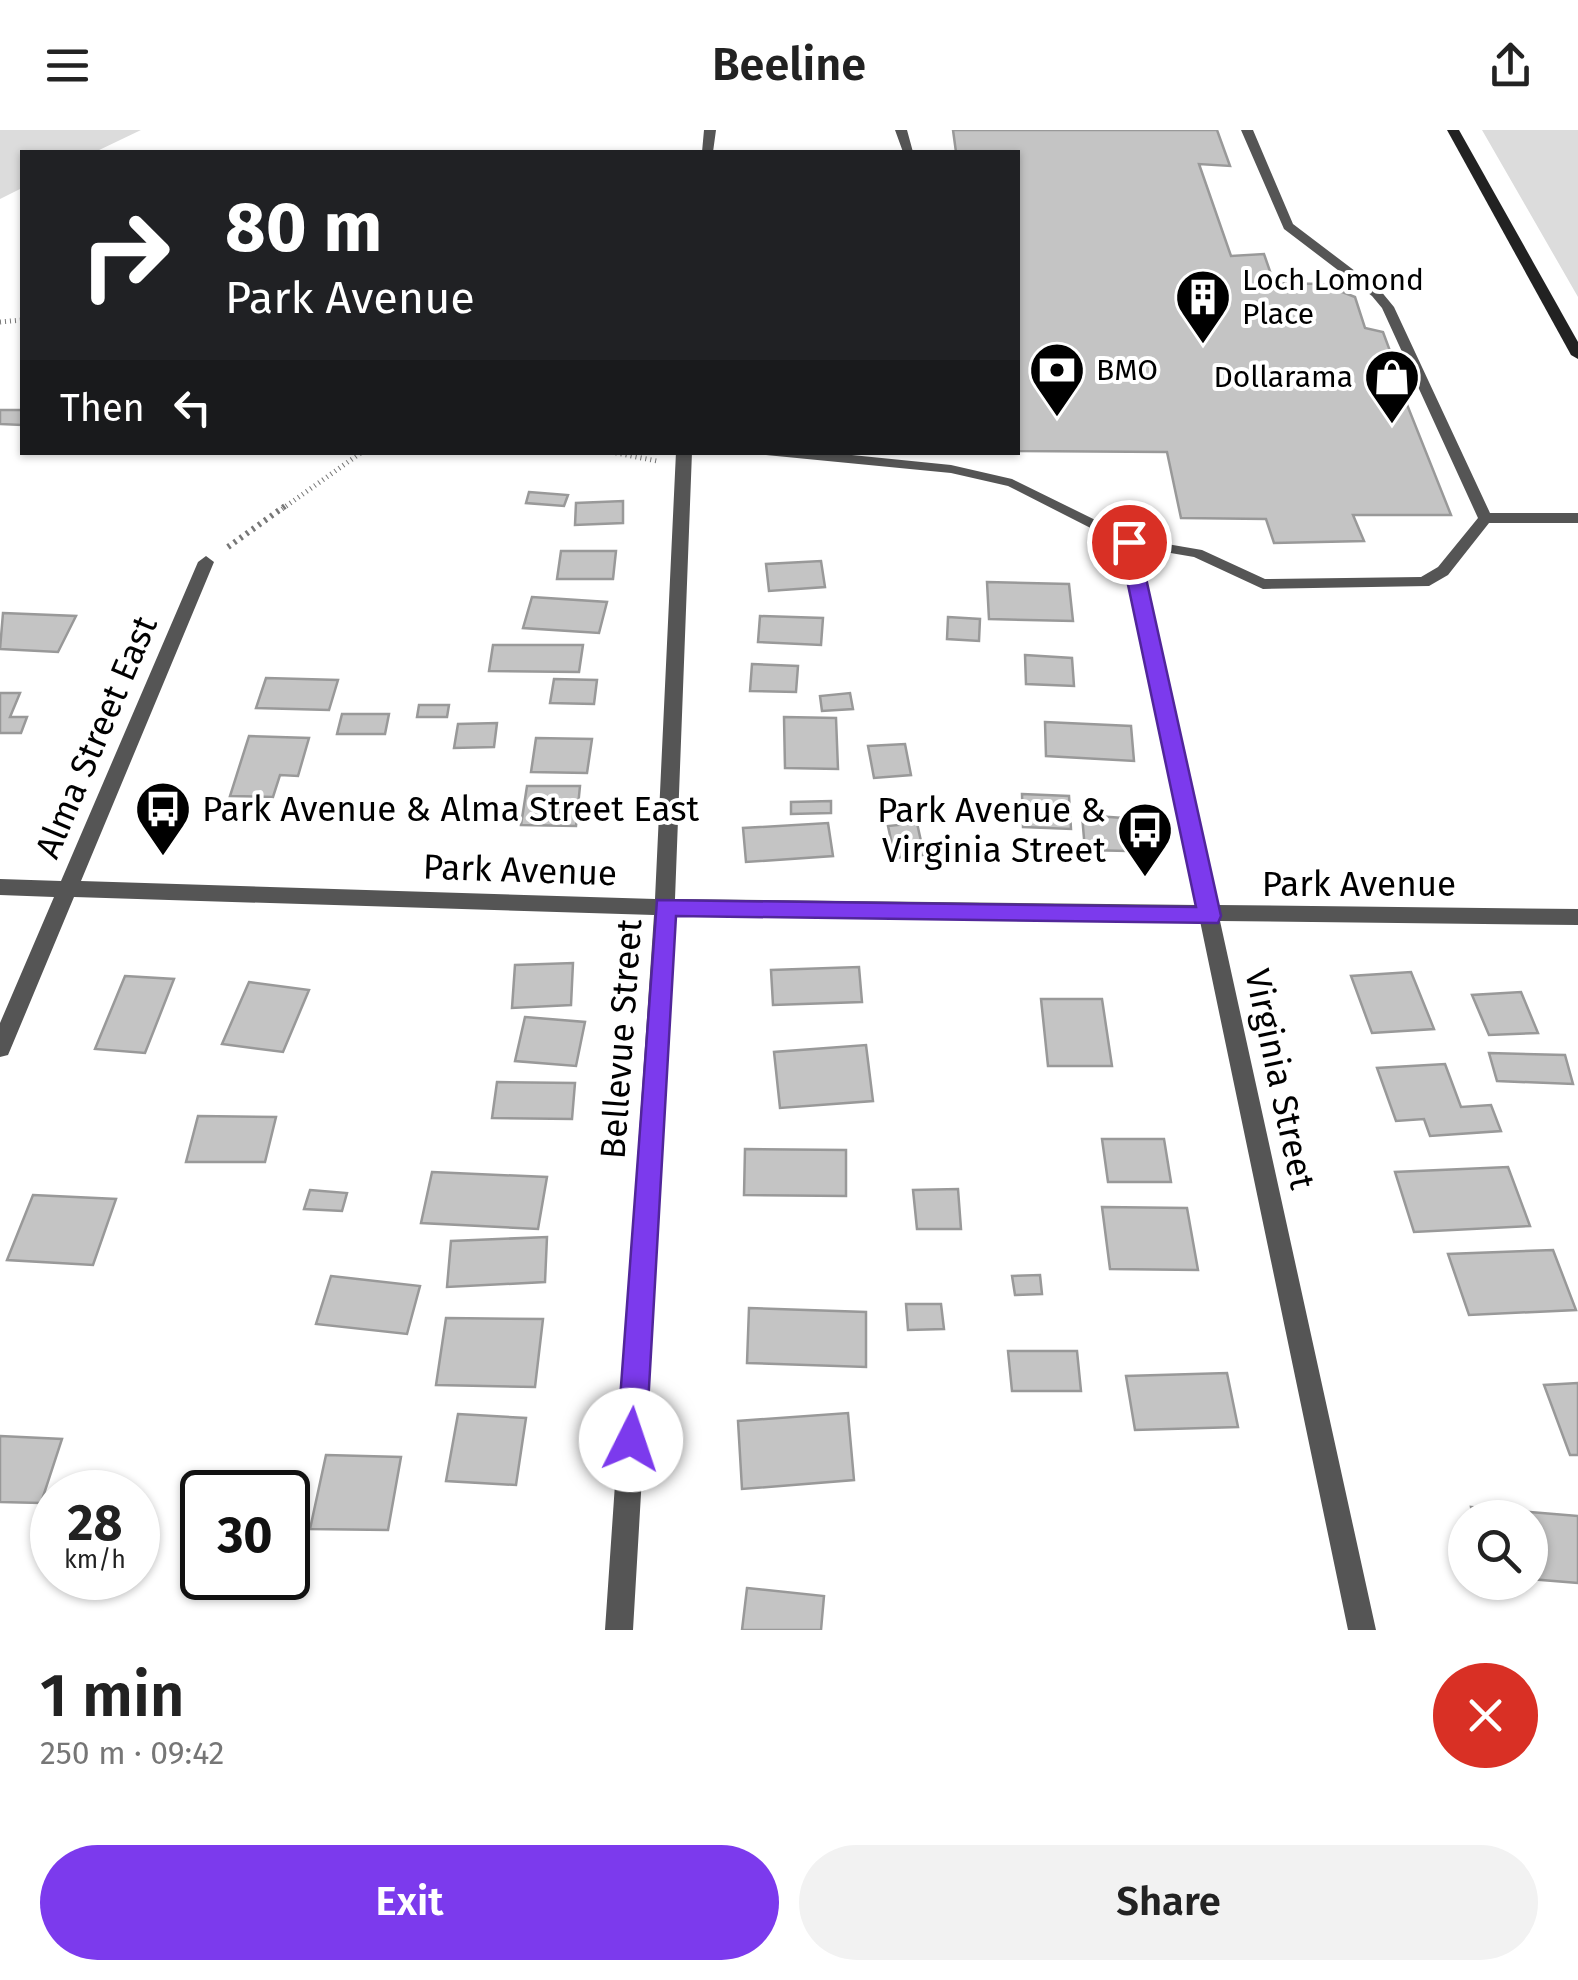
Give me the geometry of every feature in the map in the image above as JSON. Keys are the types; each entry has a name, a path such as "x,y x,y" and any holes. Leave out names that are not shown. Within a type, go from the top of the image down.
{"street":[{"path":"1453,130 1578,354"},
{"name":"Bellevue Street","path":"619,1630 665,907 683,458"},
{"name":"Virginia Street","path":"1129,542 1362,1630"},
{"name":"Alma Street East","path":"0,1048 206,562"},
{"name":"Park Avenue","path":"0,887 665,907 1210,916 1578,917"}],"lane":[{"path":"1247,130 1288,226 1376,292 1388,308 1485,518"},
{"path":"803,455 951,469 1012,484 1129,542 1197,553 1263,584 1402,586 1424,582 1443,571 1485,518"},
{"path":"949,455 951,469"},
{"path":"1485,518 1578,518"}],"path":[{"path":"206,562 358,455"},
{"path":"620,455 632,459 683,458"}],"shaded area":[{"path":"0,130 141,130 99,150 20,150 20,189 0,199"},
{"path":"1482,130 1578,130 1578,297"}],"building":[{"name":"Loch Lomond Place","path":"953,130 1217,130 1230,166 1199,164 1231,256 1264,254 1274,283 1322,284 1355,297 1365,328 1383,332 1393,359 1377,366 1390,403 1406,402 1451,515 1353,515 1364,541 1274,543 1266,519 1181,518 1167,452 1020,451 1020,150 956,150"},
{"path":"0,410 20,410 20,425 0,424"},
{"path":"529,492 568,495 564,506 526,503"},
{"path":"623,501 623,523 575,525 576,503"},
{"path":"561,551 616,551 613,579 557,579"},
{"path":"821,561 825,587 769,591 766,564"},
{"path":"987,582 1069,584 1073,621 989,619"},
{"path":"532,597 607,602 599,633 523,628"},
{"path":"3,613 76,616 58,652 0,649"},
{"path":"760,616 823,618 821,645 758,642"},
{"path":"948,617 980,619 979,641 947,639"},
{"path":"493,645 583,645 579,672 489,671"},
{"path":"1025,655 1072,658 1074,686 1026,684"},
{"path":"752,664 798,666 796,692 750,691"},
{"path":"266,678 338,680 329,710 256,708"},
{"path":"554,679 597,680 594,704 550,703"},
{"path":"0,693 20,693 10,717 27,717 21,733 0,733"},
{"path":"850,693 853,709 822,711 820,696"},
{"path":"419,705 449,705 447,717 417,717"},
{"path":"342,714 389,714 385,734 337,734"},
{"path":"784,717 836,718 838,769 785,768"},
{"path":"1045,722 1131,726 1134,761 1046,756"},
{"path":"497,723 494,747 454,748 458,724"},
{"path":"249,736 309,738 298,776 280,775 273,797 230,796"},
{"path":"536,738 592,739 587,773 531,772"},
{"path":"905,744 911,775 874,778 868,746"},
{"path":"527,786 580,786 576,826 521,825"},
{"path":"1022,794 1069,796 1071,829 1023,827"},
{"path":"831,801 831,813 791,814 791,802"},
{"path":"1082,815 1123,818 1127,851 1085,850"},
{"path":"828,823 833,856 746,862 743,828"},
{"path":"917,823 924,855 895,858 888,826"},
{"path":"573,963 571,1005 512,1008 515,965"},
{"path":"859,967 862,1002 773,1005 771,970"},
{"path":"1411,972 1434,1029 1372,1033 1351,976"},
{"path":"125,976 174,979 145,1053 95,1049"},
{"path":"249,982 309,990 283,1052 222,1044"},
{"path":"1521,992 1538,1033 1489,1035 1472,995"},
{"path":"1041,999 1102,999 1112,1066 1048,1066"},
{"path":"525,1017 585,1022 576,1066 515,1061"},
{"path":"866,1045 873,1101 780,1108 774,1052"},
{"path":"1489,1053 1565,1055 1573,1084 1497,1081"},
{"path":"1445,1064 1461,1107 1491,1105 1501,1131 1430,1136 1424,1119 1396,1121 1377,1068"},
{"path":"497,1082 575,1083 572,1119 492,1118"},
{"path":"198,1116 276,1117 265,1162 186,1162"},
{"path":"1102,1139 1164,1139 1171,1182 1108,1182"},
{"path":"745,1149 846,1150 846,1196 744,1195"},
{"path":"1508,1167 1530,1226 1414,1232 1395,1172"},
{"path":"432,1172 547,1177 538,1229 421,1223"},
{"path":"958,1189 961,1229 917,1229 913,1190"},
{"path":"310,1190 347,1193 342,1211 304,1209"},
{"path":"33,1195 116,1199 93,1265 7,1260"},
{"path":"1102,1207 1187,1208 1198,1270 1110,1269"},
{"path":"547,1237 545,1282 447,1287 451,1241"},
{"path":"1553,1250 1576,1310 1469,1315 1448,1254"},
{"path":"1040,1275 1042,1294 1015,1295 1012,1276"},
{"path":"331,1276 420,1286 407,1334 316,1324"},
{"path":"906,1304 941,1304 944,1329 908,1330"},
{"path":"749,1308 866,1312 866,1367 747,1363"},
{"path":"446,1318 543,1319 535,1387 436,1385"},
{"path":"1008,1351 1077,1351 1081,1391 1012,1391"},
{"path":"1227,1373 1238,1427 1135,1430 1126,1376"},
{"path":"1578,1383 1578,1455 1570,1455 1544,1385"},
{"path":"848,1413 854,1480 742,1489 738,1421"},
{"path":"458,1414 526,1418 516,1485 446,1481"},
{"path":"0,1436 62,1439 52,1470 30,1470 30,1503 0,1502"},
{"path":"326,1455 401,1457 388,1530 310,1529"},
{"path":"1548,1513 1578,1516 1578,1583 1548,1580"},
{"path":"747,1588 824,1596 821,1630 742,1630"}],"place":[{"name":"Loch Lomond Place","path":"1203,346"},
{"name":"BMO","path":"1057,419"},
{"name":"Dollarama","path":"1392,426"},
{"name":"Park Avenue & Alma Street East","path":"163,858"},
{"name":"Park Avenue & Virginia Street","path":"1145,879"}],"route":[{"path":"631,1440 665,907 1210,916 1129,542"}]}
